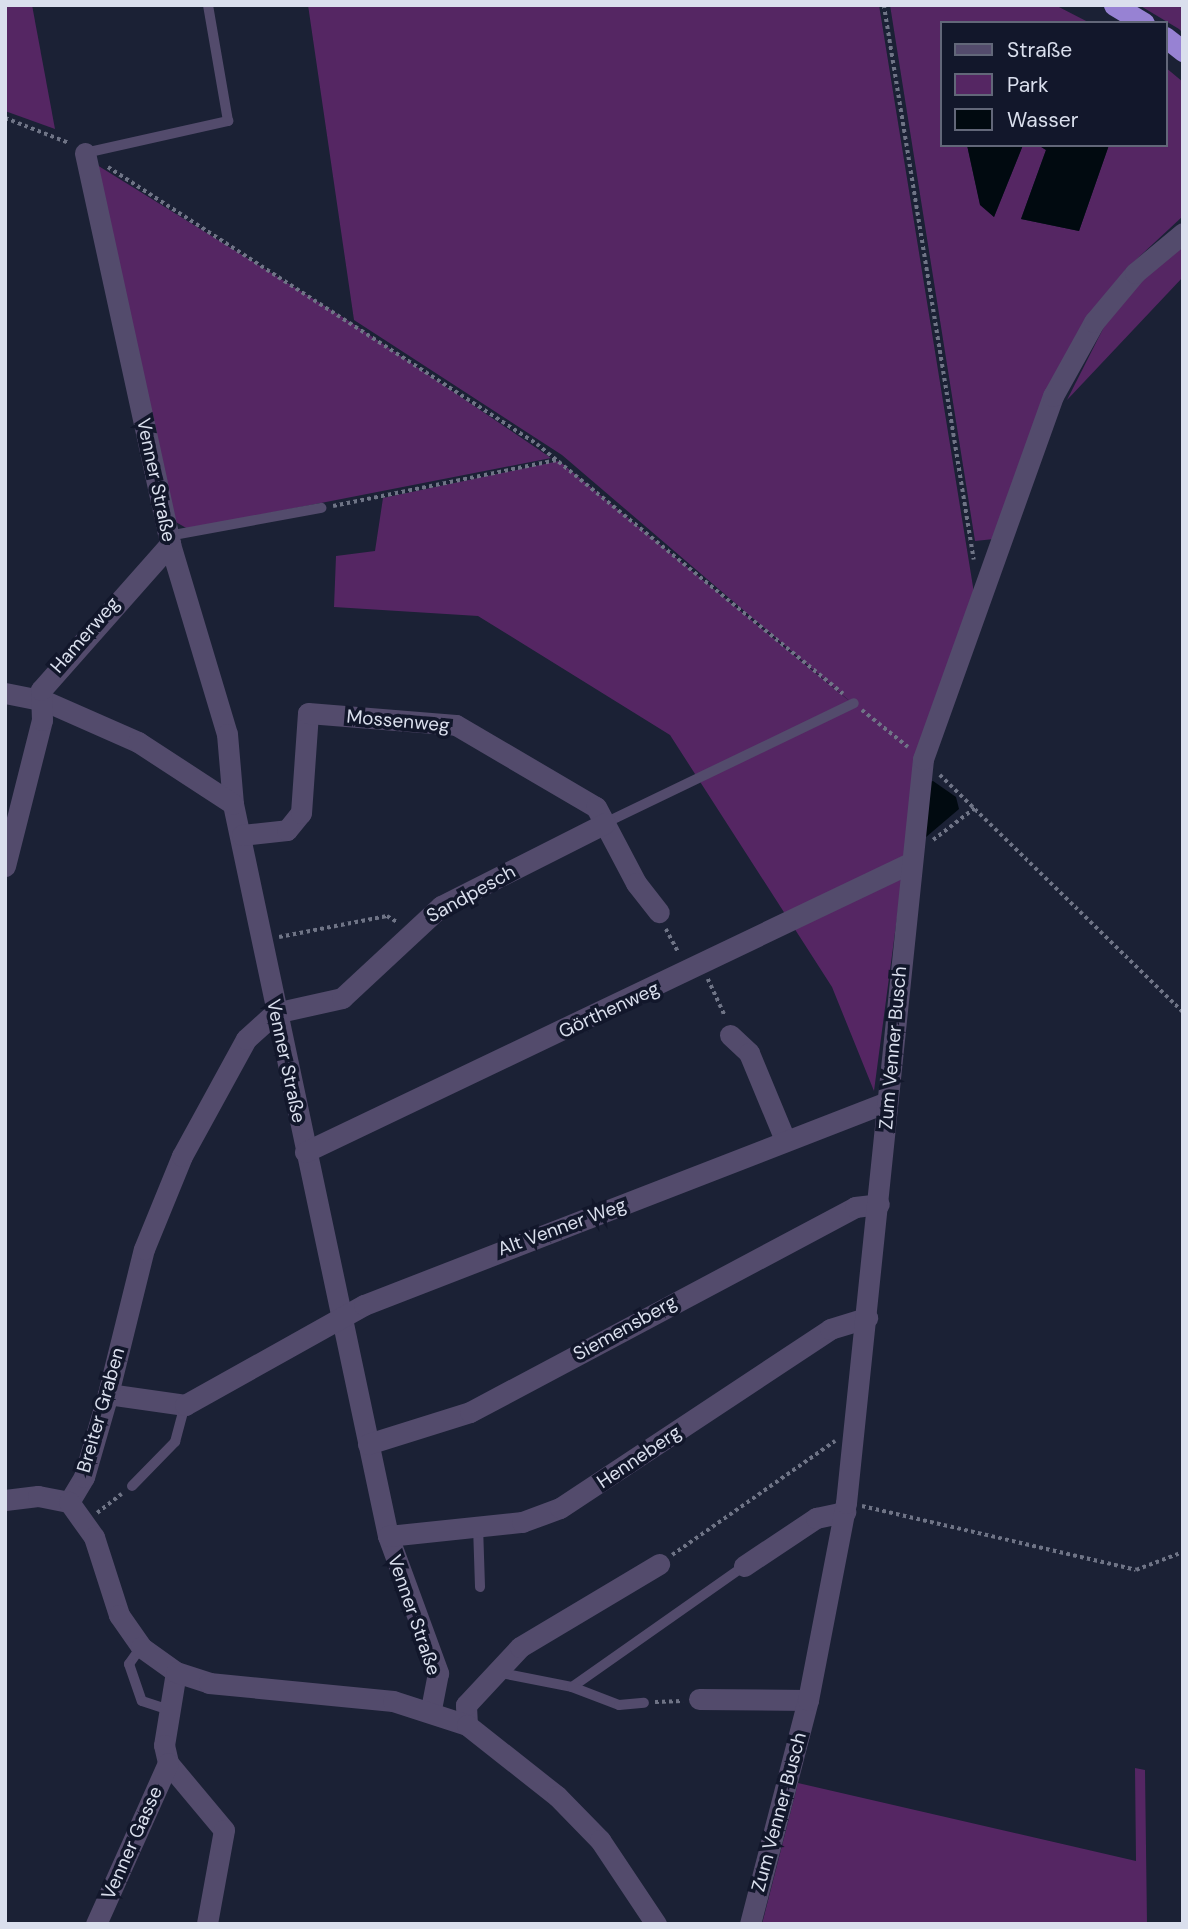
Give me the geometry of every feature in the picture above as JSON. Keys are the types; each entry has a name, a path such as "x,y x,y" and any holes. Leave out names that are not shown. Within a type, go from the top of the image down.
{"highway":[{"path":"1114,5 1141,21"},
{"path":"1167,39 1183,51"}],"street":[{"name":"Venner Straße","path":"85,153 169,540 227,734 233,804 242,835 275,1013 388,1536 438,1673 432,1709"},
{"name":"Zum Venner Busch","path":"750,1924 808,1700 845,1508 879,1204 910,863 923,759 980,593 1053,396 1094,322 1135,274 1183,233"},
{"name":"Hamerweg","path":"5,866 42,720 43,700 51,672 169,540"},
{"path":"5,693 43,700 138,742 233,804"},
{"name":"Mossenweg","path":"242,835 288,830 301,813 308,713 456,725 596,807 659,912"},
{"name":"Sandpesch","path":"275,1013 342,998 410,930 441,906 605,823"},
{"name":"Görthenweg","path":"305,1152 701,968 910,863"},
{"name":"Breiter Graben","path":"69,1502 84,1477 144,1249 182,1156 246,1039 275,1013"},
{"path":"730,1035 748,1053 785,1140"},
{"name":"Alt Venner Weg","path":"341,1318 785,1140 887,1102"},
{"name":"Siemensberg","path":"368,1444 470,1412 855,1206 879,1204"},
{"path":"108,1394 185,1405 341,1318"},
{"name":"Henneberg","path":"388,1536 522,1522 559,1508 820,1335 867,1318"},
{"path":"5,1500 38,1496 69,1502 86,1520 119,1615 141,1647 176,1672 209,1683 432,1709 467,1725 600,1840 656,1924"},
{"path":"744,1566 816,1518 845,1508"},
{"path":"467,1725 466,1705 493,1672 520,1647 659,1564"},
{"name":"Venner Gasse","path":"96,1924 168,1763 169,1710 176,1672"},
{"path":"699,1699 808,1700"},
{"name":"Venner Gasse","path":"168,1763 224,1830 207,1924"}],"lane":[{"path":"85,153 228,121 208,5"},
{"path":"169,540 321,508"},
{"path":"605,823 854,703"},
{"path":"132,1486 176,1442 185,1405"},
{"path":"478,1526 480,1587"},
{"path":"572,1688 744,1566"},
{"path":"141,1647 129,1664 142,1701 169,1710"},
{"path":"493,1672 572,1688 619,1704 644,1703"}],"path":[{"path":"884,5 980,593"},
{"path":"5,118 85,153 558,460 923,759 976,807 1183,1012"},
{"path":"321,508 558,460"},
{"path":"910,863 976,807"},
{"path":"659,912 687,967 701,968 721,998 730,1035"},
{"path":"263,940 387,916 410,930"},
{"path":"659,1564 778,1476 853,1433"},
{"path":"86,1520 132,1486"},
{"path":"845,1508 1136,1570 1183,1552"},
{"path":"644,1703 699,1699"}],"green space":[{"path":"5,5 32,5 55,129 5,111"},
{"path":"308,5 879,5 974,593 918,759 874,1091 832,987 670,735 478,616 334,607 336,556 375,551 383,498 559,461 859,709 562,455 354,320"},
{"path":"890,5 1055,5 1086,21 940,21 940,147 967,147 980,204 994,217 1022,147 1041,147 1046,150 1021,219 1079,231 1108,147 1167,147 1167,69 1183,82 1183,216 1125,270 994,539 975,541"},
{"path":"1139,5 1183,5 1183,33"},
{"path":"97,165 352,323 551,458 188,529 174,521"},
{"path":"1183,241 1183,277 1067,400 1113,309"},
{"path":"1135,1768 1145,1770 1147,1924 762,1924 798,1783 1136,1861"}],"water":[{"path":"967,147 1022,147 994,217 980,205"},
{"path":"1041,147 1108,147 1079,231 1021,219 1046,150"},
{"path":"933,781 956,797 959,809 919,843 927,783"}]}
